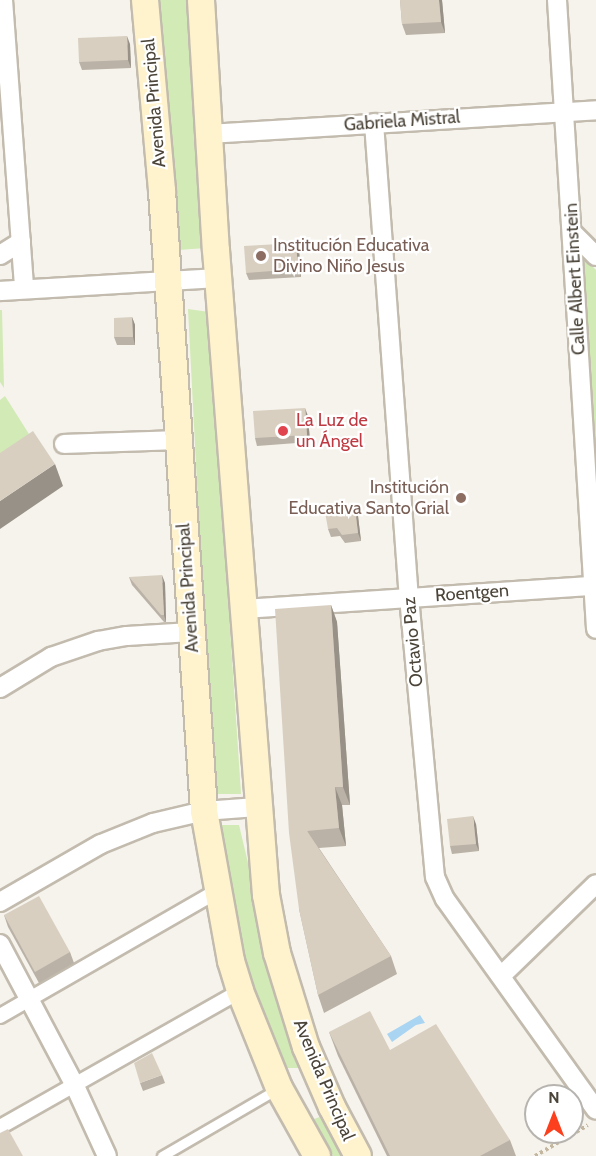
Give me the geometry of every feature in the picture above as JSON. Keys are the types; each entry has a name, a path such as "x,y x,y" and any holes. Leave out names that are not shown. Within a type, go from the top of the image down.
{"main road":[{"name":"Avenida Principal","path":"145,0 168,282 204,811 231,961 240,991 282,1093 317,1156"},
{"name":"Avenida Principal","path":"201,0 218,278 245,609 257,807 266,896 277,953 306,1047 358,1156"},
{"path":"282,1093 321,1081"}],"street":[{"path":"3,0 5,92 24,288"},
{"name":"Calle Albert Einstein","path":"557,0 596,629"},
{"name":"Gabriela Mistral","path":"209,134 596,110"},
{"name":"Octavio Paz","path":"374,123 409,597 435,877 445,899 596,1110"},
{"path":"572,232 596,256"},
{"path":"0,255 21,242"},
{"path":"0,291 218,278"},
{"path":"64,444 178,440"},
{"name":"Roentgen","path":"245,609 592,586"},
{"path":"0,688 51,657 98,641 127,636 191,632"},
{"path":"0,902 101,844 153,823 204,811 257,807"},
{"path":"501,976 596,884"},
{"path":"0,1016 219,890"},
{"path":"0,944 74,1084 107,1156"},
{"path":"0,1127 240,991"}],"lane":[{"path":"162,1156 282,1093"}],"path":[{"path":"535,1156 596,1120"}],"green space":[{"path":"156,0 189,0 206,248 178,250"},
{"path":"582,256 596,270 596,465"},
{"path":"188,309 209,312 241,794 213,794"},
{"path":"0,310 2,310 4,388 0,382"},
{"path":"5,396 34,442 0,464 0,400"},
{"path":"217,825 239,825 277,985 301,1068 280,1068 239,954"},
{"path":"325,1115 348,1156 333,1156 314,1119"}],"water":[{"path":"420,1015 425,1023 416,1025 392,1042 387,1034"}],"building":[{"path":"400,0 439,0 441,22 402,24"},
{"path":"127,36 128,60 79,62 78,38"},
{"path":"296,243 298,269 246,273 244,246"},
{"path":"132,317 133,337 114,337 114,318"},
{"name":"La Luz de un Ángel","path":"305,408 307,435 255,438 253,411"},
{"path":"33,431 55,464 0,501 0,453"},
{"path":"355,508 358,533 342,535 337,528 328,529 325,512"},
{"path":"162,575 164,615 161,615 129,577"},
{"path":"331,605 343,787 335,787 339,828 307,831 391,956 318,995 299,909 289,833 275,609"},
{"path":"473,816 476,844 450,846 447,819"},
{"path":"39,896 70,952 35,972 4,915"},
{"path":"370,1011 390,1050 436,1024 510,1140 480,1156 390,1156 329,1032"},
{"path":"152,1053 162,1075 140,1083 134,1063"},
{"path":"8,1129 23,1156 0,1156 0,1133"}],"place":[{"name":"Institución Educativa Divino Niño Jesus","path":"261,256"},
{"name":"La Luz de un Ángel","path":"283,431"},
{"name":"Institución Educativa Santo Grial","path":"461,498"}]}
